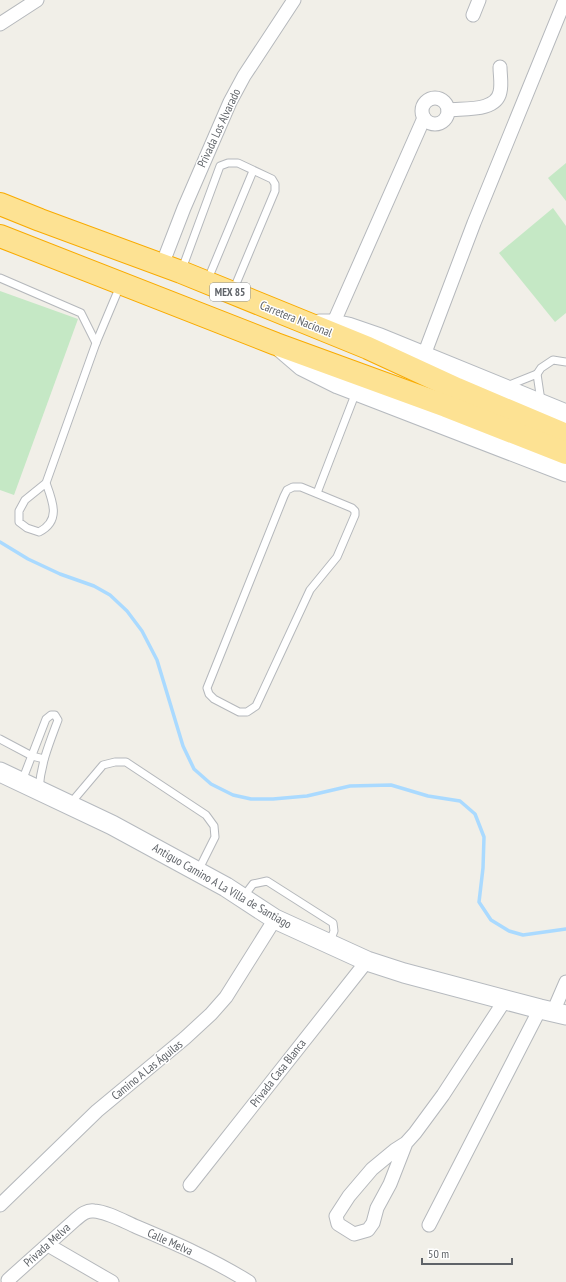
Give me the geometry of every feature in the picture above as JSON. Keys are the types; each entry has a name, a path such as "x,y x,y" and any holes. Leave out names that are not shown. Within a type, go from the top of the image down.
{"highway":[{"name":"Carretera Nacional","path":"0,204 172,269 368,348 452,397 566,453"},
{"name":"Carretera Nacional","path":"0,236 276,344 452,397 566,435"}],"street":[{"path":"0,24 37,0"},
{"name":"Privada Los Alvarado","path":"172,269 184,208 230,102 244,76 294,0"},
{"path":"473,15 479,0"},
{"path":"424,355 474,223 565,0"},
{"path":"448,110 493,104 500,91 500,67"},
{"path":"439,99 446,105 448,110 445,119 437,124 432,124 424,118 422,113 425,104 429,100 439,99"},
{"path":"333,324 424,118"},
{"name":"MEX 85","path":"308,324 333,324 348,327 380,338 566,414"},
{"name":"MEX 85","path":"276,344 302,366 318,375 566,472"},
{"name":"Antiguo Camino A La Villa de Santiago","path":"0,772 112,825 226,887 275,919 367,961 404,973 553,1012"},
{"name":"Camino A Las Águilas","path":"0,1205 97,1111 185,1038 211,1014 226,997 275,919"},
{"name":"Privada Casa Blanca","path":"190,1185 367,961"},
{"path":"429,1224 553,1012 566,982"},
{"path":"406,1143 390,1184 377,1208 373,1223 368,1230 354,1234 338,1224 336,1216 358,1183 372,1169 406,1143 415,1133 444,1095 505,1000"},
{"name":"Privada Melva","path":"8,1280 75,1220 88,1211"},
{"name":"Calle Melva","path":"88,1211 99,1212 112,1216 191,1250 249,1282"},
{"path":"48,1245 112,1282"}],"lane":[{"path":"172,269 220,166 228,163 238,163 272,179 275,184 275,191 232,293"},
{"path":"206,283 253,171"},
{"path":"0,278 81,312 96,343"},
{"path":"46,483 52,501 52,521 47,528 39,532 27,528 19,522 19,511 26,500 46,483 96,343 122,284"},
{"path":"502,388 537,374 541,368 553,360 566,362"},
{"path":"537,374 541,404"},
{"path":"318,493 357,391"},
{"path":"293,487 301,487 318,493 352,508 355,511 355,515 337,557 310,590 256,706 247,712 239,712 214,700 209,694 207,688 287,490 293,487"},
{"path":"22,782 46,719 51,715 56,715 58,720 44,759 39,790"},
{"path":"0,739 32,756 44,759"},
{"path":"70,804 103,765 115,762 126,762 206,815 214,826 215,837 198,872"},
{"path":"242,898 254,884 267,881 333,923 334,931 329,944"}],"green space":[{"path":"566,163 566,201 548,178"},
{"path":"553,208 566,226 566,313 555,322 499,253"},
{"path":"0,291 78,319 14,495 0,490"}],"waterway":[{"path":"0,542 28,559 60,574 94,586 110,595 127,611 142,631 157,660 183,746 194,769 211,784 233,795 251,799 307,796 350,786 391,785 428,796 460,801 475,814 484,837 483,868 479,902 491,920 509,931 523,935 566,929"}]}
